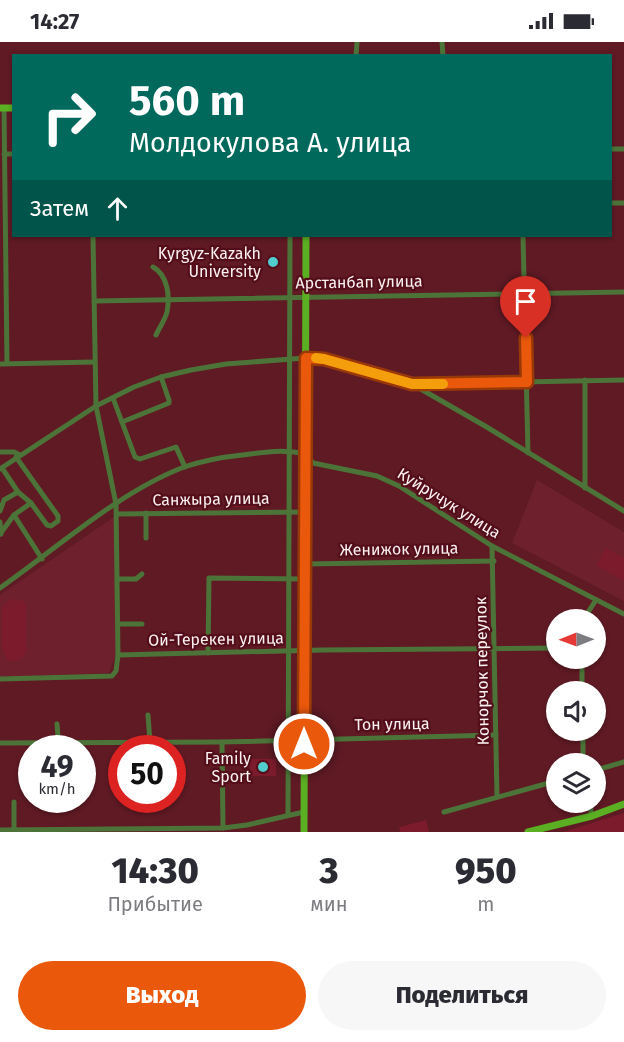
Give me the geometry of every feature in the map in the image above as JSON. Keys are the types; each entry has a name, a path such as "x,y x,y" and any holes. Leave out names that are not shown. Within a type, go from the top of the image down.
{"main road":[{"path":"304,832 306,237"},
{"path":"528,832 592,816 624,804"}],"street":[{"path":"2,108 4,154 3,364 94,362"},
{"path":"4,154 12,154"},
{"path":"0,678 112,676 116,671 118,655 117,514 96,406 93,237"},
{"path":"288,814 290,237"},
{"path":"523,237 528,453"},
{"path":"153,267 166,282 167,299 166,316 156,335"},
{"name":"Арстанбап улица","path":"94,301 624,292"},
{"path":"0,452 14,452 18,456 58,516 58,521 51,526 47,525 31,503 18,492 1,468 18,456 96,406 134,387 161,377 226,364 289,358 324,359 412,384 624,511"},
{"path":"122,422 169,403 170,400 161,377"},
{"path":"585,380 585,488"},
{"path":"412,384 624,380"},
{"path":"113,398 138,459 176,447 185,467"},
{"name":"Куйручук улица","path":"0,588 116,504 152,482 185,467 228,457 290,450 306,454 313,462 377,476 399,486 492,546 624,615"},
{"path":"0,511 4,500 18,492"},
{"path":"1,534 14,515 31,503"},
{"name":"Санжыра улица","path":"117,514 306,512"},
{"path":"146,513 146,538"},
{"path":"14,515 42,559"},
{"path":"0,522 1,534"},
{"name":"Конорчок переулок","path":"492,546 497,797"},
{"name":"Женижок улица","path":"305,564 494,561"},
{"path":"118,579 136,579 142,574"},
{"path":"208,653 209,579 305,579"},
{"path":"590,609 596,600"},
{"path":"118,624 142,624"},
{"name":"Ой-Терекен улица","path":"118,655 546,648"},
{"path":"148,715 149,735"},
{"path":"57,724 58,735"},
{"name":"Тон улица","path":"186,742 496,735"},
{"path":"222,742 223,828"},
{"name":"Тон улица","path":"0,743 18,744"},
{"path":"606,767 624,762"},
{"path":"444,812 546,783"},
{"path":"14,802 14,831"},
{"path":"0,830 223,828 304,812"}],"shaded area":[{"path":"537,480 624,532 624,601 512,543"},
{"path":"232,495 256,495 256,507 232,507"},
{"path":"114,517 116,654 109,673 0,677 0,595"},
{"path":"606,548 624,558 624,581 596,565"},
{"path":"11,599 24,601 26,604 26,653 15,661 6,659 2,647 2,607"},
{"name":"Family Sport","path":"250,759 276,759 276,776 249,776"},
{"path":"624,813 624,832 563,832"},
{"path":"426,820 429,832 400,832 399,827"}],"slow traffic":[{"path":"316,358 412,384 443,384"}],"place":[{"name":"Kyrgyz-Kazakh University","path":"273,262"},
{"name":"Family Sport","path":"263,767"}],"route":[{"path":"304,744 306,358 324,359 412,384 527,382 526,338"}]}
